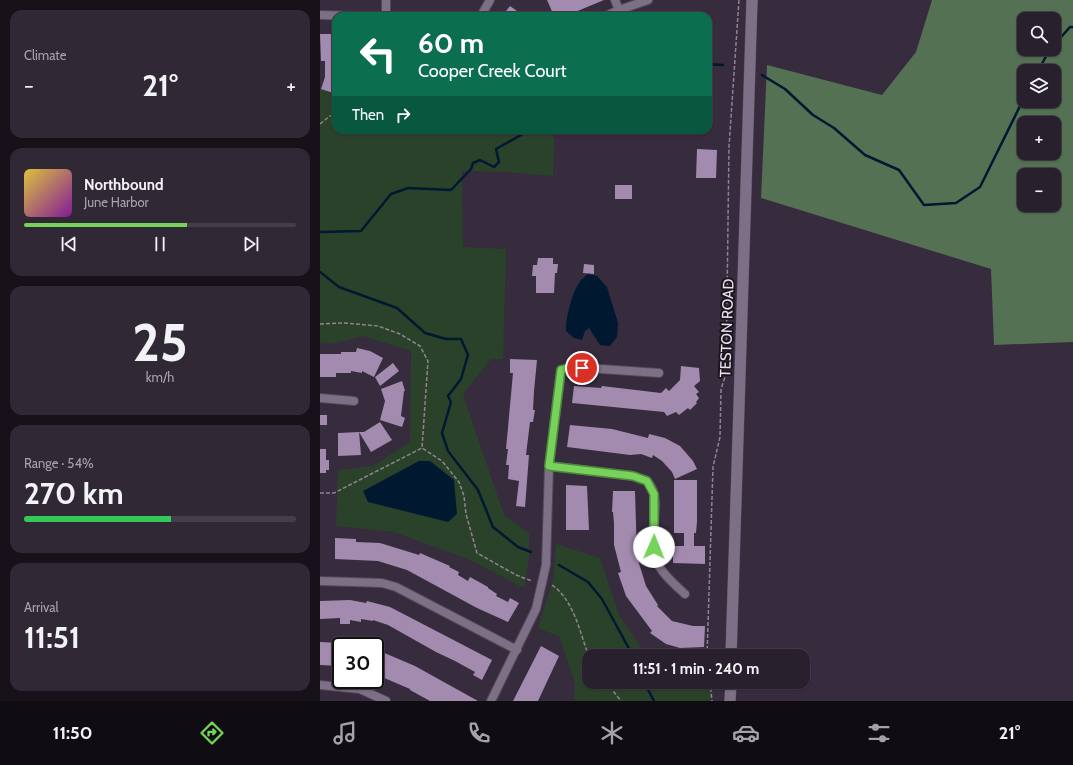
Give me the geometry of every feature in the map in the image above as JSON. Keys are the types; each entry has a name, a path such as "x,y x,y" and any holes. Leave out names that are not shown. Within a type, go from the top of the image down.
{"main road":[{"name":"TESTON ROAD","path":"731,649 752,0"},
{"path":"730,689 730,701"}],"street":[{"path":"386,0 386,12"},
{"path":"483,12 490,0"},
{"path":"615,0 619,10"},
{"path":"615,12 648,0"},
{"path":"320,16 332,16"},
{"path":"492,701 536,609 546,565 549,466 561,370 572,367 659,373"},
{"path":"320,398 354,401"},
{"path":"549,466 633,476 647,481 654,494 654,556 669,580 685,594"},
{"path":"320,581 382,583 396,587 517,650"},
{"path":"320,684 360,689 386,701"}],"path":[{"path":"707,649 713,467 720,437 721,389 726,374 728,147 739,0"},
{"path":"320,124 332,115"},
{"path":"320,324 345,323 378,326 400,334 420,346 428,361 422,448"},
{"path":"320,493 334,493 422,448"},
{"path":"422,448 442,461 458,482 464,496 466,514 477,553 516,576 532,581"},
{"path":"552,585 560,590 572,609 586,649"},
{"path":"612,689 621,701"},
{"path":"711,689 712,701"}],"green space":[{"path":"932,0 1073,0 1073,342 994,345 991,269 761,198 767,65 882,95 916,52"},
{"path":"320,88 332,94 332,134 552,134 554,138 553,176 506,172 462,171 463,247 506,249 503,359 491,359 463,394 504,515 529,533 529,559 524,588 468,559 394,532 336,526 338,470 373,466 410,442 411,351 363,336 332,344 320,342"},
{"path":"556,544 600,558 619,615 642,649 582,649 582,689 711,689 711,701 577,701 574,699 575,684 560,637 538,628 553,580"}],"water":[{"path":"588,274 597,276 607,287 618,323 617,337 610,346 600,345 589,328 585,331 582,340 574,338 566,331 568,314 576,287"},
{"path":"419,461 430,461 454,480 457,514 448,522 368,502 363,491"}],"building":[{"path":"547,0 604,0 575,12 552,12"},
{"path":"510,6 518,12 505,12"},
{"path":"320,34 332,34 332,93 321,89 325,77 325,61 321,61"},
{"path":"697,149 717,150 716,178 696,178"},
{"path":"615,185 632,185 632,199 615,199"},
{"path":"538,258 553,258 553,264 558,264 557,273 555,273 554,293 536,293 536,276 532,276 533,265 537,265"},
{"path":"584,264 594,265 594,274 583,273"},
{"path":"357,348 370,351 383,358 374,377 362,371 362,373 351,371 351,373 336,373 336,377 320,377 320,354 356,352"},
{"path":"510,359 537,360 533,410 535,410 533,422 530,422 526,455 529,455 525,507 516,506 519,481 508,479 509,465 506,465 508,449 506,449 513,373 510,373"},
{"path":"393,363 399,371 380,386 375,377"},
{"path":"681,366 699,368 700,381 694,386 699,392 696,394 699,398 696,402 697,403 690,410 688,408 679,415 676,412 667,416 664,412 572,403 574,386 601,388 602,386 661,393 666,388 669,391 680,380"},
{"path":"402,381 405,391 401,416 405,418 402,427 380,420 385,401 381,389"},
{"path":"320,415 327,415 327,425 320,425"},
{"path":"380,422 392,440 371,452 359,432 364,432"},
{"path":"570,425 612,429 648,438 649,434 665,438 680,446 693,461 697,469 675,479 672,472 662,461 653,455 652,458 641,454 630,455 567,447"},
{"path":"359,432 361,455 338,456 338,433"},
{"path":"320,449 326,449 326,460 329,460 329,470 326,470 326,473 320,473"},
{"path":"674,480 697,480 697,522 696,533 694,533 694,546 705,546 705,564 673,563 673,546 684,546 684,533 674,533"},
{"path":"566,485 587,486 589,530 566,530"},
{"path":"613,491 635,491 637,557 646,586 658,605 657,606 672,621 693,626 705,626 704,647 680,648 666,644 650,633 652,631 626,596 618,573 621,572 614,545 614,523 612,512"},
{"path":"335,538 356,539 356,542 380,543 419,555 420,553 450,566 449,567 459,572 458,575 468,581 470,577 488,587 497,594 496,596 508,602 510,598 519,603 508,622 477,608 407,570 378,561 335,559"},
{"path":"350,600 366,603 367,601 390,607 492,660 482,680 473,675 475,672 388,625 373,620 361,619 361,622 350,620 350,624 340,624 340,618 320,619 320,601"},
{"path":"320,642 332,643 332,666 320,665"},
{"path":"541,646 559,656 538,701 513,701"},
{"path":"384,653 415,666 478,701 430,701 410,689 384,678"}],"waterway":[{"path":"1061,37 1070,27 1073,27"},
{"path":"1042,64 1046,56"},
{"path":"712,64 723,65"},
{"path":"762,75 785,89 813,115 834,128 865,155 899,170 924,205 956,203 980,187 1019,108"},
{"path":"320,232 361,231 391,194 408,188 451,190 471,169 473,163 480,160 494,167 499,162 496,149 523,134"},
{"path":"320,272 339,287 397,308 425,333 446,339 461,339 468,355 461,379 448,396 451,402 442,433 448,451 478,490 493,527 518,547 531,552"},
{"path":"559,565 588,582 602,599 629,649"},
{"path":"648,689 654,701"}],"route":[{"path":"582,368 572,367 561,370 549,466 633,476 647,481 652,486 654,494 654,547"}]}
